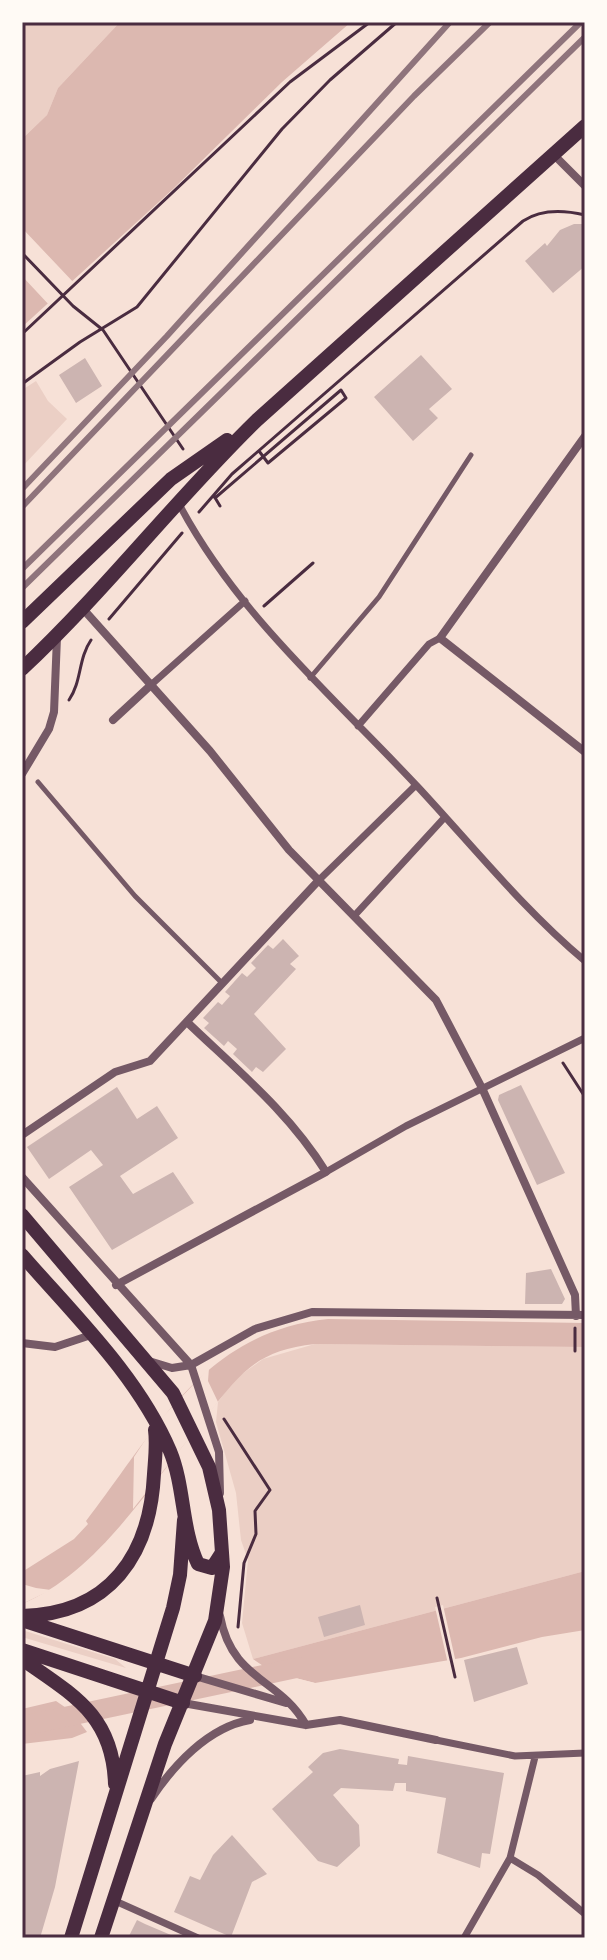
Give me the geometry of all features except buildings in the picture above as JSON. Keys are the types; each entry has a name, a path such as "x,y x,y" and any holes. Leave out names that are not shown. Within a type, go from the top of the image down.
{"main road":[{"path":"22,669 84,610 178,502 257,420 585,126"},
{"path":"22,622 171,479 257,420"},
{"path":"22,1215 176,1396 209,1467 219,1510 222,1549 218,1605 139,1817 101,1938"},
{"path":"22,1255 132,1386 155,1425 172,1457 184,1520 196,1559 203,1567 215,1566 222,1549"},
{"path":"22,1618 55,1614 97,1594 122,1575 137,1553 146,1530 154,1480 155,1425"},
{"path":"71,1938 135,1724 157,1663 180,1575 184,1520"},
{"path":"22,1618 193,1673"},
{"path":"22,1650 130,1685 148,1686 181,1708"},
{"path":"22,1659 93,1712 113,1761 115,1796"}],"street":[{"path":"554,155 584,182"},
{"path":"358,726 429,644 440,638 585,436"},
{"path":"178,502 189,524 245,601 310,679 416,785 499,878 585,961"},
{"path":"113,720 245,601"},
{"path":"84,610 152,684 289,850 436,1000 482,1088 575,1295 579,1318 312,1312 255,1329 191,1365 172,1368 148,1361"},
{"path":"22,774 49,729 54,712 57,636"},
{"path":"440,638 585,752"},
{"path":"22,1135 115,1072 145,1064 319,880 416,785"},
{"path":"355,915 445,817"},
{"path":"187,1022 280,1110 307,1141 326,1172"},
{"path":"116,1285 482,1088 585,1038"},
{"path":"22,1177 191,1365 221,1463 219,1510"},
{"path":"22,1343 55,1347 91,1335"},
{"path":"218,1605 224,1633 239,1661 290,1704 306,1725"},
{"path":"193,1673 290,1704"},
{"path":"181,1708 306,1725 340,1720 535,1757 585,1753"},
{"path":"139,1817 173,1771 205,1741 227,1726 255,1719"},
{"path":"464,1938 510,1858 535,1757"},
{"path":"510,1858 538,1875 585,1914"},
{"path":"111,1899 198,1938"}],"lane":[{"path":"310,679 379,597 471,455"},
{"path":"38,782 135,896 222,983"}],"path":[{"path":"22,334 281,90 370,22"},
{"path":"22,384 137,307 282,129 336,74 397,22"},
{"path":"67,704 75,691 85,650 232,474 523,221 553,212 585,215"},
{"path":"22,253 73,306 103,330 189,459"},
{"path":"215,498 341,390 346,398 268,463 259,451"},
{"path":"206,485 220,506"},
{"path":"255,614 313,563"},
{"path":"557,1053 585,1097"},
{"path":"575,1351 579,1318"},
{"path":"221,1414 270,1490 255,1511 256,1534 244,1563 239,1635"},
{"path":"437,1598 455,1677"}],"shaded area":[{"path":"120,22 58,88 47,115 22,139 22,23"},
{"path":"120,22 351,22 282,82 172,190 22,327 22,139 47,115 58,88"},
{"path":"36,381 48,401 67,419 22,467 22,390"},
{"path":"328,1319 585,1323 585,1347 315,1344 295,1347 264,1358 230,1387 101,1547 77,1570 22,1604 22,1572 74,1539 88,1524 86,1521 135,1454 186,1392 215,1365 247,1344 285,1328"},
{"path":"315,1344 585,1347 585,1571 253,1659 242,1623 248,1560 241,1540 236,1493 216,1422 218,1402 235,1379 263,1359"},
{"path":"585,1571 585,1630 542,1637 461,1658 315,1683 272,1672 253,1659"},
{"path":"22,1630 115,1659 126,1668 22,1637"},
{"path":"56,1701 72,1712 87,1732 72,1738 22,1744 22,1709"}],"pier":[{"path":"22,228 76,285 51,307 22,276"},
{"path":"209,1368 208,1381 218,1402 133,1509 134,1457 155,1425"},
{"path":"22,1584 36,1588 51,1590 22,1604"},
{"path":"443,1605 456,1663 448,1664 435,1607"},
{"path":"249,1659 272,1672 315,1683 307,1685 271,1676"}],"waterway":[{"path":"22,1726 301,1667"}],"railway":[{"path":"22,489 167,336 450,22"},
{"path":"22,507 414,96 490,22"},
{"path":"22,569 581,22"},
{"path":"22,588 585,37"}]}
